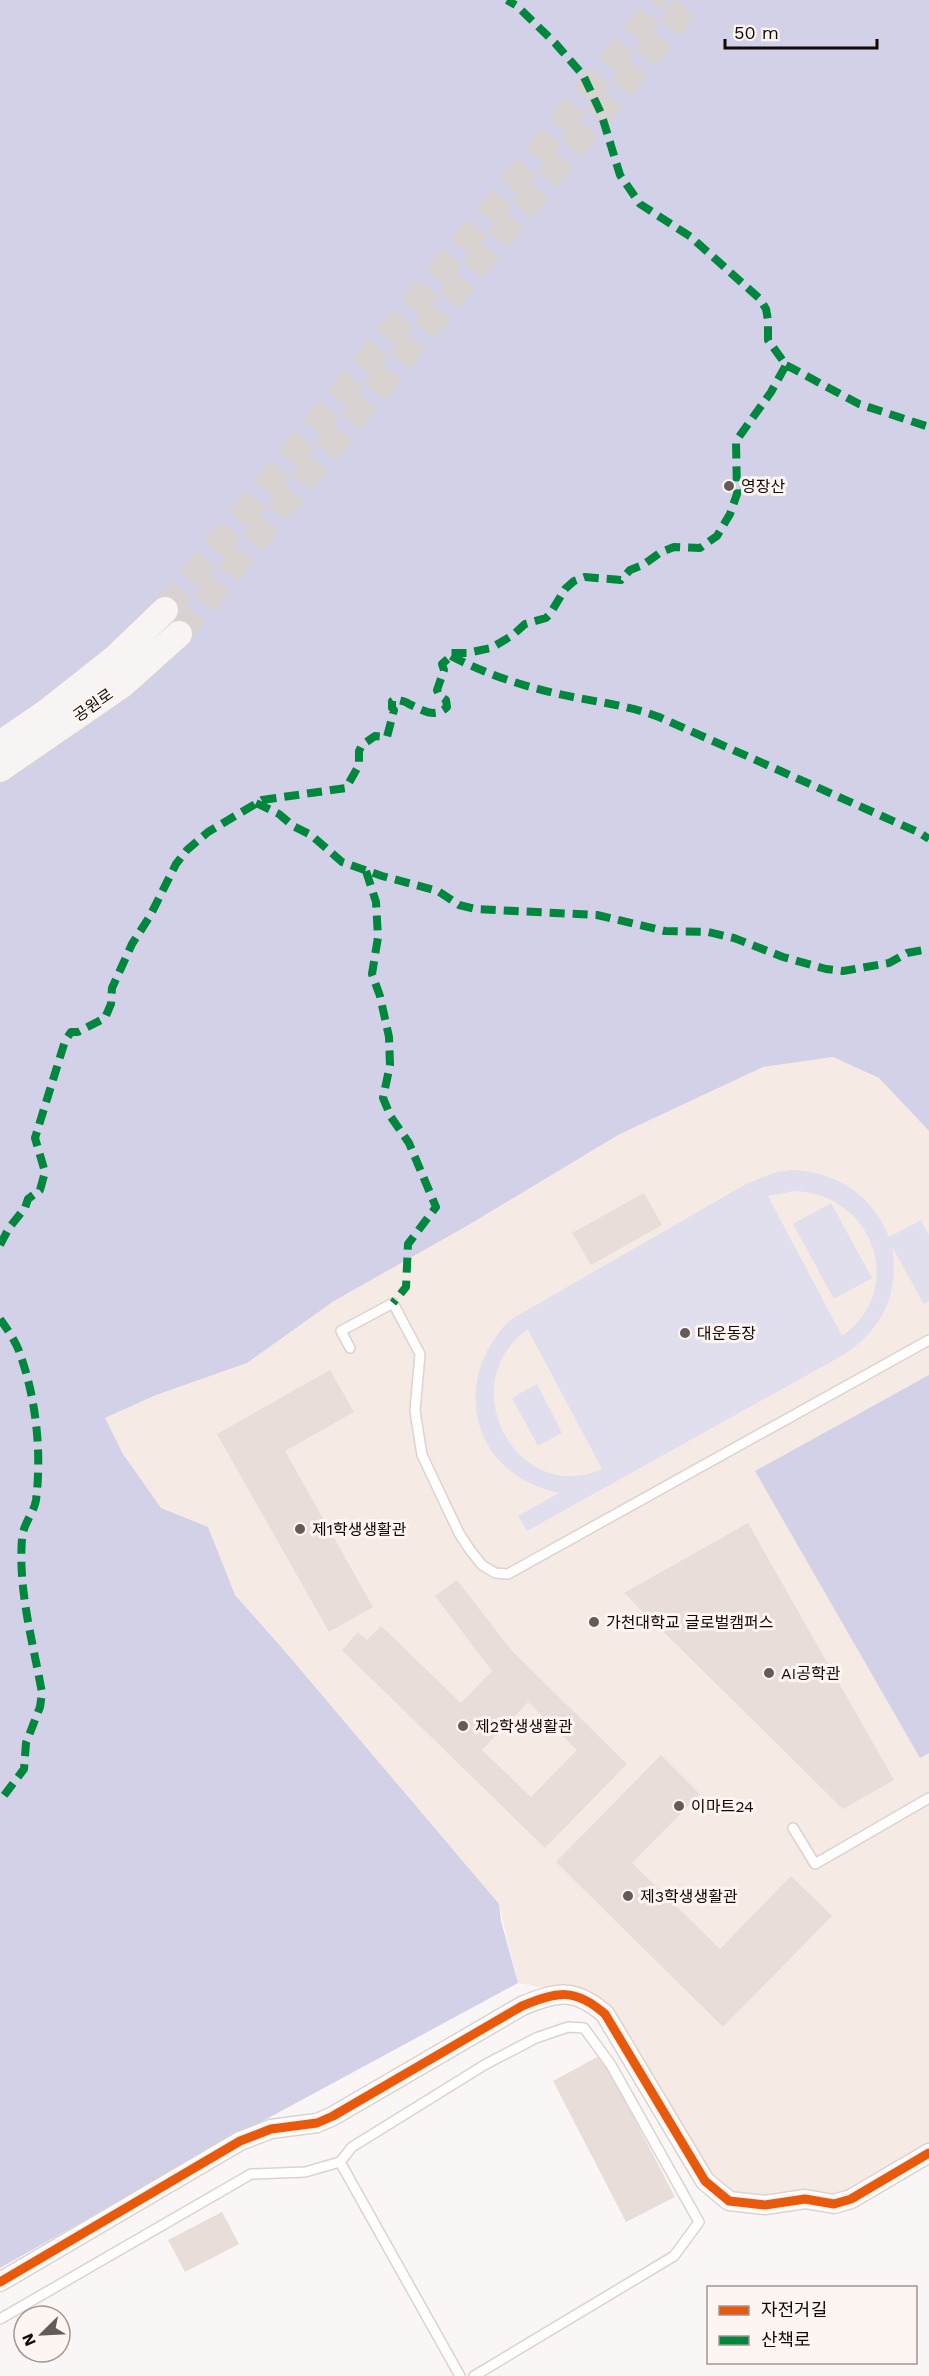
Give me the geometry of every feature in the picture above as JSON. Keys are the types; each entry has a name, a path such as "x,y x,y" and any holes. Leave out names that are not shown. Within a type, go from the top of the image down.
{"main road":[{"name":"공원로","path":"0,744 48,711 115,658 165,610"},
{"name":"공원로","path":"0,769 122,685 179,634"}],"street":[{"path":"0,2282 240,2141 271,2129 303,2126 325,2119 522,2006 547,1995 579,1995 605,2014 705,2181 729,2201 765,2205 806,2199 834,2204 851,2199 929,2153"}],"lane":[{"path":"350,1348 341,1331 393,1303 420,1354 415,1411 422,1455 459,1533 470,1550 482,1565 495,1573 508,1574 929,1340"},
{"path":"793,1828 815,1864 929,1798"},
{"path":"0,2319 251,2174 305,2172 340,2162 352,2147 486,2064 536,2038 568,2027 584,2028 611,2065 699,2222 674,2256 474,2376"},
{"path":"340,2162 460,2376"}],"shaded area":[{"path":"0,0 929,0 929,1131 879,1078 833,1057 763,1067 618,1135 465,1227 334,1301 247,1363 156,1395 105,1418 123,1454 161,1508 208,1527 235,1595 499,1904 501,1921 518,1983 235,2136 0,2268"},
{"name":"가천대학교 글로벌캠퍼스","path":"833,1057 879,1078 929,1131 929,2153 851,2199 729,2201 705,2181 622,2039 579,1995 518,1983 499,1904 235,1595 208,1527 161,1509 123,1454 105,1418 156,1395 247,1363 334,1301 465,1227 618,1135 763,1067"},
{"name":"대운동장","path":"792,1170 824,1175 851,1188 873,1209 889,1237 921,1220 929,1235 929,1301 924,1304 892,1247 893,1280 886,1308 879,1321 859,1344 845,1354 527,1531 518,1516 559,1493 517,1476 499,1460 486,1441 478,1421 476,1400 478,1378 484,1357 495,1338 510,1320 746,1184 776,1172","holes":["795,1191 822,1196 845,1208 862,1226 872,1247 877,1270 873,1294 862,1316 842,1336 768,1196","528,1330 602,1469 572,1476 544,1471 521,1456 504,1434 495,1408 495,1380 505,1353"]},
{"path":"831,1203 872,1278 834,1299 793,1224"},
{"path":"929,1375 929,1753 920,1758 755,1471"},
{"path":"537,1384 562,1433 538,1446 512,1398"}],"building":[{"path":"644,1193 662,1225 591,1265 572,1233"},
{"name":"제1학생생활관","path":"330,1370 354,1412 285,1451 373,1607 329,1632 217,1434"},
{"name":"AI공학관","path":"748,1523 894,1780 843,1809 624,1593"},
{"name":"제2학생생활관","path":"457,1580 512,1651 627,1764 545,1848 342,1650 358,1632 367,1640 381,1626 461,1703 492,1671 435,1596","holes":["528,1702 577,1750 531,1797 482,1750"]},
{"name":"제3학생생활관","path":"661,1755 700,1794 632,1863 720,1949 791,1876 832,1916 723,2027 556,1862"},
{"path":"601,2055 675,2197 626,2222 553,2081"},
{"path":"222,2212 239,2244 185,2272 168,2240"}],"tunnel":[{"path":"165,610 662,0"},
{"path":"179,634 692,0"}],"marked path":[{"path":"0,1245 9,1228 25,1208 28,1199 40,1190 45,1172 35,1138 65,1041 71,1032 78,1032 105,1018 111,1004 112,988 132,944 150,916 176,864 187,850 208,832 262,800 346,788 359,765 359,751 362,745 375,736 387,737 394,710 392,701 395,699 433,713 447,707 446,700 439,695 437,690 444,670 442,664 451,656 451,653 467,653 491,648 513,635 525,624 546,618 565,589 574,581 585,577 621,580 630,570 643,565 661,552 674,547 700,548 717,536 730,514 737,494 736,441 771,392 786,365 768,340 766,309 760,299 691,237 640,204 620,175 601,113 583,75 555,43 517,6 507,0"},
{"path":"786,365 859,404 929,427"},
{"path":"451,656 481,670 529,686 659,717 929,839"},
{"path":"256,803 279,814 293,826 311,835 342,862 382,876 438,891 459,905 475,909 597,915 665,931 708,932 734,938 783,957 826,969 843,971 889,963 907,953 929,949"},
{"path":"366,871 376,902 378,937 372,974 380,996 389,1037 390,1065 383,1098 391,1117 409,1143 436,1207 408,1244 406,1287 393,1303"},
{"path":"0,1319 19,1351 30,1387 36,1425 38,1444 36,1500 23,1533 21,1558 24,1597 42,1693 40,1707 26,1743 24,1769 0,1801"}],"cycle path":[{"path":"0,2282 240,2141 271,2129 317,2123 333,2116 522,2006 556,1995 575,1996 605,2014 705,2181 729,2201 765,2205 805,2199 834,2204 851,2199 929,2153"}],"place":[{"name":"영장산","path":"729,486"},
{"name":"대운동장","path":"685,1333"},
{"name":"제1학생생활관","path":"300,1529"},
{"name":"가천대학교 글로벌캠퍼스","path":"594,1622"},
{"name":"AI공학관","path":"769,1673"},
{"name":"제2학생생활관","path":"463,1726"},
{"name":"이마트24","path":"679,1806"},
{"name":"제3학생생활관","path":"628,1896"}]}
